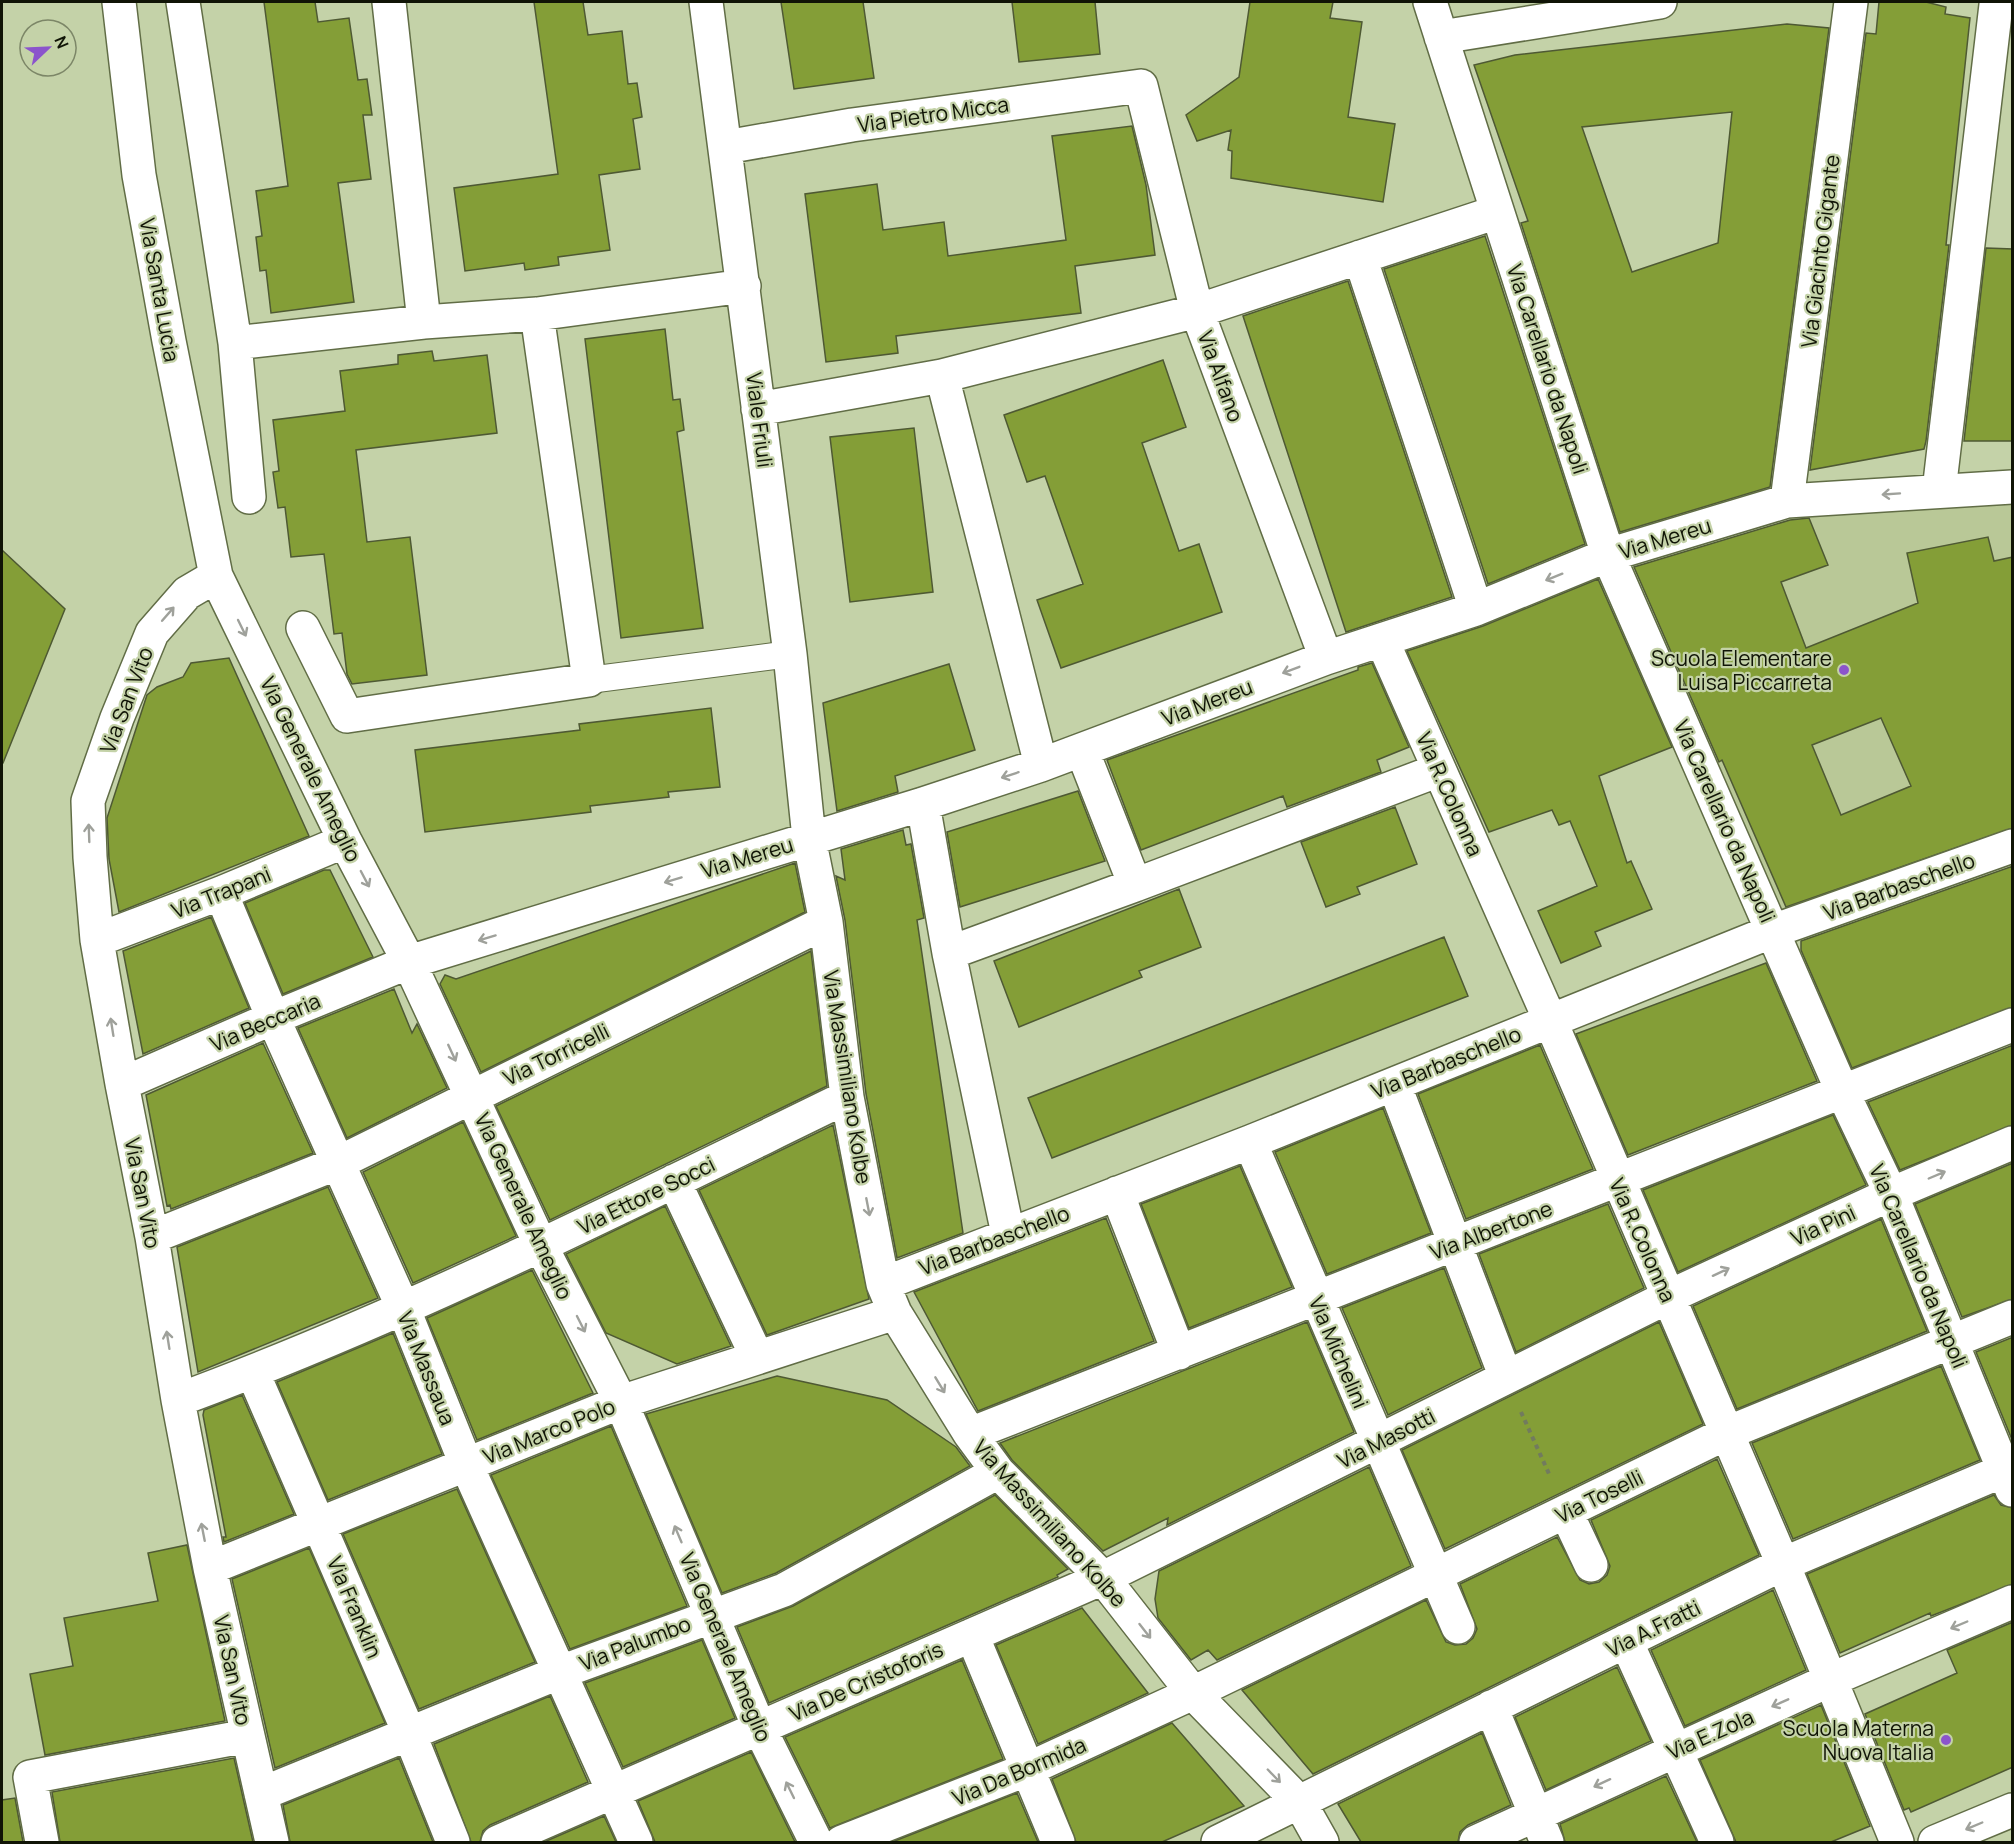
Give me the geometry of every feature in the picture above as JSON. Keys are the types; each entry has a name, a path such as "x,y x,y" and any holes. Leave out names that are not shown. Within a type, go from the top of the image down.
{"street":[{"name":"Via Santa Lucia","path":"119,2 139,175 169,341 216,576"},
{"path":"183,2 236,344 249,497"},
{"path":"389,2 424,321"},
{"name":"Viale Friuli","path":"706,2 790,654 809,838"},
{"name":"Via Carellario da Napoli","path":"1430,2 1608,555 1843,1093 1891,1194 2010,1476"},
{"path":"1441,37 1660,2"},
{"name":"Via Giacinto Gigante","path":"1787,501 1851,2"},
{"path":"1940,491 1997,5"},
{"name":"Via Pietro Micca","path":"726,147 852,125 1141,86"},
{"name":"Via Alfano","path":"1141,86 1197,311 1326,657"},
{"path":"758,409 942,376 1197,311 1497,212"},
{"path":"1360,257 1476,609"},
{"path":"236,344 424,321 537,314 744,286"},
{"path":"537,314 589,680"},
{"path":"942,376 1041,765"},
{"name":"Via Mereu","path":"409,962 923,804 1041,765 1326,657 1476,609 1608,555 1787,501 2013,487"},
{"name":"Via Generale Ameglio","path":"216,576 345,841 409,962 541,1246 621,1402 759,1727 816,1842"},
{"name":"Via San Vito","path":"216,576 188,593 153,633 117,718 88,801 98,940 122,1084 152,1237 178,1401 210,1568 272,1842"},
{"path":"303,627 347,716 589,680 790,654"},
{"name":"Via R.Colonna","path":"1382,640 1550,1020 1617,1181 1784,1564 1897,1842"},
{"path":"1082,750 1135,885"},
{"path":"949,953 1439,770"},
{"path":"923,804 949,953 1008,1234"},
{"name":"Via Massimiliano Kolbe","path":"809,838 826,922 847,1097 889,1298 970,1434 998,1472 1103,1578 1193,1693 1300,1803 1323,1842"},
{"name":"Via Trapani","path":"98,940 221,893 345,841"},
{"name":"Via Barbaschello","path":"889,1298 1008,1234 1250,1142 1773,931 2013,846"},
{"name":"Via Massaua","path":"221,893 273,1018 404,1310 466,1464 636,1842"},
{"name":"Via Torricelli","path":"152,1237 338,1163 826,922"},
{"name":"Via Beccaria","path":"122,1084 409,962"},
{"name":"Via Albertone","path":"970,1434 1317,1300 1456,1242 2013,1025"},
{"path":"1394,1084 1505,1375"},
{"name":"Via Ettore Socci","path":"178,1401 253,1373 404,1310 847,1097"},
{"name":"Via Michelini","path":"1250,1142 1377,1443 1458,1627"},
{"name":"Via Pini","path":"1668,1296 1891,1194 2013,1143"},
{"path":"674,1181 757,1357"},
{"path":"1117,1193 1179,1353"},
{"name":"Via Masotti","path":"1103,1578 1377,1443 1505,1375 1668,1296"},
{"name":"Via Marco Polo","path":"210,1568 621,1402 757,1357 889,1298"},
{"name":"Via Toselli","path":"1193,1693 1727,1433 2013,1317"},
{"name":"Via Franklin","path":"253,1373 410,1735 453,1842"},
{"name":"Via Palumbo","path":"261,1794 410,1735 558,1672 712,1614 784,1590 998,1472"},
{"name":"Via A.Fratti","path":"1218,1842 1784,1564 2010,1476"},
{"path":"1566,1512 1591,1565"},
{"name":"Via De Cristoforis","path":"498,1842 1103,1578"},
{"name":"Via E.Zola","path":"1476,1842 1541,1828 1676,1750 1830,1680 2013,1602"},
{"path":"972,1635 1058,1842"},
{"path":"1626,1641 1717,1842"},
{"name":"Via Da Bormida","path":"842,1842 1028,1769 1193,1693"},
{"path":"1491,1707 1541,1828"},
{"path":"42,1842 30,1777 247,1736"},
{"path":"1935,1842 2013,1810"}],"path":[{"path":"1505,1375 1566,1512"}],"shaded area":[{"name":"Scuola Elementare Luisa Piccarreta","path":"2012,503 2012,826 1784,914 1712,762 1641,578 1811,512"}],"building":[{"path":"264,2 315,2 318,22 349,18 358,80 367,79 372,115 363,115 371,179 338,183 354,302 271,313 266,270 260,271 256,237 262,236 256,191 288,186"},
{"path":"534,2 583,2 588,35 622,31 628,84 637,83 642,117 633,119 640,169 599,175 610,250 558,257 559,265 525,270 524,263 465,271 454,188 558,174"},
{"path":"781,2 863,2 874,78 794,89"},
{"path":"1012,2 1095,2 1100,54 1019,62"},
{"path":"1250,2 1333,2 1330,18 1362,22 1348,117 1395,124 1383,202 1231,178 1232,151 1228,150 1231,130 1197,141 1186,115 1239,77"},
{"path":"1879,2 1926,2 1946,7 1945,14 1970,18 1946,245 1949,245 1926,441 1924,449 1810,470 1866,33 1876,34"},
{"path":"1787,24 1829,28 1770,487 1620,532 1521,223 1528,221 1474,65 1515,55","holes":["1732,112 1718,243 1632,272 1582,127"]},
{"path":"1132,126 1146,185 1155,255 1075,266 1081,313 896,336 898,353 826,362 805,194 877,184 883,230 944,222 948,256 1066,240 1052,136"},
{"path":"1485,236 1585,544 1488,584 1384,269"},
{"path":"1986,248 2013,249 2013,441 1964,441"},
{"path":"1348,281 1452,597 1346,632 1243,316"},
{"path":"665,329 673,400 680,399 684,430 677,432 703,628 621,638 585,339"},
{"path":"432,351 434,361 487,355 497,433 356,450 367,542 410,537 427,675 352,684 347,674 342,633 334,634 324,554 291,557 285,507 278,508 273,472 279,471 273,420 345,411 340,371 398,364 398,355"},
{"path":"1163,360 1186,427 1142,443 1179,551 1199,544 1222,612 1061,668 1037,600 1083,584 1045,476 1027,482 1004,415"},
{"path":"914,428 933,592 850,602 830,437"},
{"name":"Scuola Elementare Luisa Piccarreta","path":"1809,518 1828,565 1781,582 1806,648 1918,603 1907,553 1988,537 1994,561 2013,557 2013,828 1786,907 1722,760 1719,762 1634,567 1790,520","holes":["1881,718 1911,786 1841,815 1812,745"]},
{"path":"2,550 65,609 3,763 2,763"},
{"path":"1598,579 1672,747 1599,776 1627,863 1631,861 1652,909 1595,932 1601,946 1561,963 1538,911 1597,886 1570,821 1559,825 1552,810 1489,832 1407,651 1483,626"},
{"path":"229,658 309,836 119,912 109,859 107,818 147,695 157,687 183,677 191,663"},
{"path":"1372,663 1409,747 1377,760 1381,772 1287,807 1283,796 1141,850 1107,760"},
{"path":"949,664 975,750 895,776 898,792 837,811 823,703"},
{"path":"711,708 720,787 668,792 669,797 590,806 591,812 425,832 415,750 580,730 579,724"},
{"path":"1078,791 1105,861 960,907 947,832"},
{"path":"1395,807 1417,864 1357,887 1360,894 1326,907 1301,842"},
{"path":"903,830 906,845 911,844 924,918 917,920 963,1233 897,1258 866,1094 845,920 836,876 845,880 841,849"},
{"path":"795,863 805,912 481,1072 440,984 445,975 456,979"},
{"path":"2013,866 2013,1007 1852,1068 1801,950 1801,941"},
{"path":"324,870 330,870 373,957 283,994 245,903"},
{"path":"1179,889 1201,947 1139,971 1142,977 1019,1027 994,961"},
{"path":"211,917 249,1008 143,1054 123,951"},
{"path":"1444,937 1468,996 1052,1158 1028,1098"},
{"path":"811,951 827,1086 550,1220 496,1106"},
{"path":"1766,963 1817,1081 1628,1155 1576,1034"},
{"path":"394,989 412,1033 417,1024 447,1088 347,1138 298,1028"},
{"path":"263,1043 313,1153 171,1209 170,1205 167,1206 146,1095"},
{"path":"1540,1045 1593,1169 1466,1219 1418,1094"},
{"path":"2013,1045 2013,1125 1900,1170 1868,1102"},
{"path":"1383,1108 1431,1233 1327,1274 1275,1152"},
{"path":"1833,1115 1866,1185 1678,1272 1643,1190"},
{"path":"463,1122 516,1236 413,1283 363,1172"},
{"path":"833,1125 869,1299 767,1335 699,1190"},
{"path":"2013,1163 2013,1299 1962,1317 1915,1204"},
{"path":"1240,1166 1292,1287 1189,1328 1141,1204"},
{"path":"328,1187 378,1298 198,1372 177,1247"},
{"path":"1608,1204 1644,1288 1516,1352 1479,1254"},
{"path":"665,1206 731,1346 677,1364 606,1333 566,1254"},
{"path":"1106,1218 1154,1341 978,1411 914,1292"},
{"path":"1881,1219 1927,1331 1737,1409 1693,1306"},
{"path":"1444,1268 1482,1368 1388,1415 1342,1308"},
{"path":"532,1270 593,1393 477,1440 427,1318"},
{"path":"1307,1322 1354,1432 1167,1525 1168,1518 1103,1551 1012,1460 1000,1443"},
{"path":"1659,1322 1703,1424 1445,1549 1402,1450"},
{"path":"393,1333 442,1454 328,1500 277,1382"},
{"path":"2013,1337 2013,1442 1976,1352"},
{"path":"1941,1366 1980,1460 1793,1539 1752,1443"},
{"path":"777,1376 887,1400 956,1447 970,1466 776,1573 722,1593 646,1414"},
{"path":"242,1395 294,1514 224,1542 223,1537 226,1537 203,1415 204,1410"},
{"path":"611,1426 687,1606 570,1649 491,1475"},
{"path":"1717,1459 1759,1555 1313,1774 1242,1690 1426,1600 1446,1642 1455,1645 1466,1644 1473,1638 1477,1629 1460,1584 1557,1537 1580,1580 1589,1584 1599,1582 1607,1575 1610,1566 1591,1520"},
{"path":"1369,1467 1411,1566 1217,1660 1208,1650 1191,1660 1158,1618 1155,1599 1159,1571"},
{"path":"457,1489 535,1662 419,1709 343,1534"},
{"path":"995,1495 1068,1569 1057,1575 1058,1577 769,1703 737,1627 793,1606"},
{"path":"1994,1495 2001,1505 2013,1508 2013,1584 1931,1616 1930,1613 1840,1653 1807,1574"},
{"path":"187,1545 225,1721 45,1755 30,1674 73,1666 64,1618 158,1601 148,1553"},
{"path":"309,1548 385,1723 275,1768 232,1579"},
{"path":"1773,1590 1806,1670 1685,1726 1651,1650"},
{"path":"1082,1608 1148,1693 1038,1744 996,1645"},
{"name":"Scuola Materna Nuova Italia","path":"2013,1622 2013,1767 1911,1812 1909,1808 1904,1810 1865,1714 1957,1673 1947,1650"},
{"path":"702,1640 735,1718 623,1767 585,1683"},
{"path":"962,1660 1003,1759 830,1828 785,1737"},
{"path":"1617,1667 1651,1741 1546,1790 1515,1717"},
{"path":"550,1696 588,1782 490,1825 483,1831 480,1842 471,1842 434,1744"},
{"path":"1821,1705 1870,1826 1831,1842 1736,1842 1700,1760"},
{"path":"1172,1723 1244,1806 1162,1842 1076,1842 1052,1779"},
{"path":"1482,1733 1511,1805 1468,1825 1460,1832 1458,1842 1361,1842 1338,1804"},
{"path":"751,1752 795,1842 655,1842 638,1801"},
{"path":"234,1758 253,1842 60,1842 52,1792"},
{"path":"399,1758 433,1842 290,1842 283,1805"},
{"path":"1666,1776 1697,1842 1565,1842 1560,1824"},
{"path":"1017,1793 1038,1842 892,1842"},
{"path":"15,1798 23,1842 2,1842 2,1800"},
{"path":"604,1816 616,1842 544,1842"}],"place":[{"name":"Scuola Elementare Luisa Piccarreta","path":"1844,670"},
{"name":"Scuola Materna Nuova Italia","path":"1946,1740"}]}
